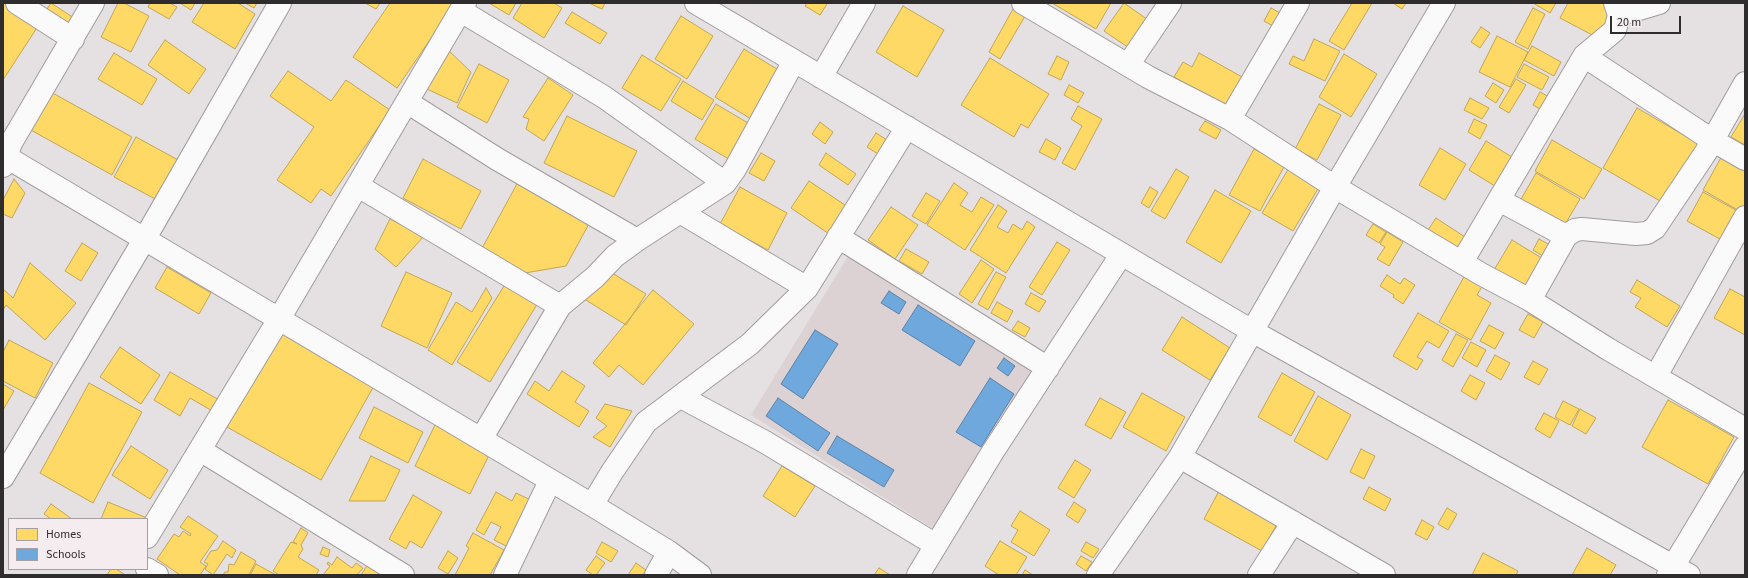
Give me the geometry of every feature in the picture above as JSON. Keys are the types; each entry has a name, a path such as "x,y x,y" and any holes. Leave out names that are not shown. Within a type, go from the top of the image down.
{"street":[{"path":"17,3 73,38"},
{"path":"93,3 11,143 4,159 279,319 592,505 669,552 700,575"},
{"path":"3,477 144,240 280,3"},
{"path":"696,3 1252,332 1677,572 1745,447"},
{"path":"821,77 864,3"},
{"path":"1128,65 1170,3"},
{"path":"1230,119 1298,3"},
{"path":"1098,575 1180,457 1335,187 1444,3"},
{"path":"1462,262 1584,56 1615,30 1617,9 1659,3"},
{"path":"1029,4 1128,65 1230,119 1335,187 1481,274 1530,300 1608,349 1745,429"},
{"path":"148,535 279,319 463,7 604,97 725,183"},
{"path":"1584,56 1712,140 1745,159"},
{"path":"481,439 560,306 595,277 615,256 725,183 735,169 794,61"},
{"path":"1530,300 1566,236 1574,230 1582,229 1636,234 1647,233 1655,228 1712,140 1745,83"},
{"path":"407,102 497,159 637,240"},
{"path":"592,505 612,472 646,422 750,344 807,288 907,128"},
{"path":"358,186 560,306"},
{"path":"1499,200 1566,236"},
{"path":"680,212 807,288"},
{"path":"1656,376 1745,217"},
{"path":"838,237 1048,368"},
{"path":"918,575 992,453 1121,254"},
{"path":"681,397 765,442 936,545"},
{"path":"200,450 403,575"},
{"path":"1180,457 1384,575"},
{"path":"505,575 550,481"},
{"path":"1259,575 1293,522"},
{"path":"656,575 669,552"},
{"path":"148,570 157,575"}],"shaded area":[{"path":"850,253 1035,369 936,530 751,415"}],"building: Homes":[{"path":"3,3 16,3 42,20 3,80"},
{"path":"51,3 74,18 71,34 43,15"},
{"path":"118,3 124,3 149,16 131,52 101,37"},
{"path":"150,3 170,3 177,7 169,19 148,7"},
{"path":"180,3 195,3 191,10"},
{"path":"204,3 238,3 255,14 235,49 192,22"},
{"path":"245,3 257,3 254,8"},
{"path":"365,3 380,3 376,9"},
{"path":"390,3 455,3 397,88 353,57"},
{"path":"489,3 516,3 509,15"},
{"path":"522,3 554,3 562,8 544,38 513,18"},
{"path":"589,3 605,3 602,9"},
{"path":"807,3 827,4 820,15 805,6"},
{"path":"1052,3 1111,3 1096,29"},
{"path":"1124,3 1151,22 1132,50 1104,31"},
{"path":"1352,3 1372,3 1344,50 1329,41"},
{"path":"1393,3 1406,3 1402,9"},
{"path":"1533,3 1556,3 1550,13"},
{"path":"1568,3 1606,3 1614,8 1598,38 1560,18"},
{"path":"903,6 944,30 917,77 876,52"},
{"path":"1271,8 1282,14 1275,27 1264,21"},
{"path":"1533,8 1545,14 1528,49 1515,42"},
{"path":"1013,9 1025,16 1000,59 989,52"},
{"path":"572,12 607,33 600,44 565,23"},
{"path":"681,16 713,36 687,79 655,59"},
{"path":"1481,27 1490,33 1480,48 1471,42"},
{"path":"1497,36 1528,52 1510,87 1479,72"},
{"path":"1314,39 1340,51 1325,81 1289,64 1293,56 1304,61"},
{"path":"165,40 206,69 189,94 148,65"},
{"path":"1532,46 1561,62 1554,76 1524,60"},
{"path":"446,48 471,72 457,103 427,89"},
{"path":"744,49 785,74 756,122 715,97"},
{"path":"114,53 157,79 142,105 98,79"},
{"path":"1199,53 1244,78 1228,107 1174,77 1183,62 1192,67"},
{"path":"1344,54 1377,74 1351,117 1319,97"},
{"path":"642,55 681,79 661,111 622,88"},
{"path":"1057,56 1069,62 1061,80 1048,74"},
{"path":"990,58 1049,94 1028,128 1021,124 1014,137 961,105"},
{"path":"479,64 509,80 487,123 457,107"},
{"path":"1524,64 1549,77 1542,90 1517,77"},
{"path":"288,71 331,101 346,80 390,110 331,196 321,189 311,203 277,180 314,127 270,96"},
{"path":"548,78 573,95 544,141 526,129 529,119 523,117"},
{"path":"1516,79 1526,85 1509,113 1499,107"},
{"path":"683,81 714,100 702,120 671,101"},
{"path":"1493,83 1504,90 1496,103 1485,96"},
{"path":"1069,85 1084,93 1078,103 1064,95"},
{"path":"49,91 132,137 112,175 29,129"},
{"path":"1540,92 1549,97 1542,110 1533,105"},
{"path":"1470,98 1489,108 1482,119 1464,110"},
{"path":"716,104 753,126 732,161 695,139"},
{"path":"1319,104 1341,115 1317,160 1295,149"},
{"path":"1078,106 1102,119 1075,170 1062,163 1082,126 1071,119"},
{"path":"1637,108 1701,145 1667,205 1603,168"},
{"path":"1745,114 1745,145 1731,137"},
{"path":"567,116 637,151 614,197 544,163"},
{"path":"1474,119 1487,125 1480,139 1468,132"},
{"path":"1205,121 1221,130 1216,139 1199,130"},
{"path":"820,122 833,132 825,144 812,134"},
{"path":"876,133 887,140 878,154 867,147"},
{"path":"136,137 180,161 159,201 114,177"},
{"path":"1046,139 1061,148 1055,160 1039,152"},
{"path":"1552,140 1602,169 1584,199 1535,171"},
{"path":"1486,141 1512,157 1495,186 1469,170"},
{"path":"1440,148 1466,164 1445,200 1419,185"},
{"path":"1254,149 1285,165 1260,211 1229,195"},
{"path":"761,153 775,161 764,181 749,173"},
{"path":"826,153 856,174 848,185 819,165"},
{"path":"1723,154 1745,166 1745,208 1743,213 1703,190"},
{"path":"423,159 481,191 461,229 403,198"},
{"path":"1289,168 1319,187 1293,231 1262,213"},
{"path":"1176,169 1189,177 1165,219 1151,211"},
{"path":"1536,173 1580,199 1564,226 1520,201"},
{"path":"14,179 25,193 12,218 3,214 3,200"},
{"path":"809,181 854,211 835,238 791,208"},
{"path":"518,182 590,222 566,266 519,274 480,252"},
{"path":"954,183 968,193 960,205 972,212 981,197 994,205 965,250 927,225"},
{"path":"740,187 787,213 768,250 720,224"},
{"path":"1150,187 1158,192 1149,208 1141,203"},
{"path":"1215,190 1251,211 1221,263 1186,242"},
{"path":"1703,192 1743,214 1727,243 1687,221"},
{"path":"926,193 940,201 926,224 912,216"},
{"path":"998,205 1007,211 997,227 1008,233 1013,224 1022,230 1027,221 1035,227 1006,273 970,250"},
{"path":"891,207 918,225 895,259 868,240"},
{"path":"1436,218 1465,237 1458,249 1428,230"},
{"path":"390,219 424,236 396,267 375,249"},
{"path":"1373,224 1386,232 1379,243 1366,235"},
{"path":"1387,232 1403,242 1389,266 1377,259 1385,247 1380,244"},
{"path":"1539,239 1550,245 1543,256 1533,250"},
{"path":"1512,240 1545,260 1527,290 1494,270"},
{"path":"1057,242 1070,250 1042,295 1029,287"},
{"path":"82,243 98,253 81,281 65,271"},
{"path":"906,249 929,262 922,274 899,261"},
{"path":"981,260 994,269 972,303 959,294"},
{"path":"30,263 76,303 45,340 6,305 3,310 3,289 13,298"},
{"path":"167,267 211,293 199,314 155,288"},
{"path":"609,271 646,294 626,325 581,297"},
{"path":"406,272 452,293 427,348 381,326"},
{"path":"996,272 1006,277 988,310 978,304"},
{"path":"1387,275 1400,284 1404,278 1415,285 1403,304 1393,297 1394,295 1380,286"},
{"path":"1465,275 1483,285 1477,295 1491,303 1471,340 1439,322"},
{"path":"1637,280 1680,306 1667,327 1635,307 1641,298 1630,292"},
{"path":"507,281 539,301 490,382 457,362"},
{"path":"486,288 492,298 452,365 428,350 456,302 472,312"},
{"path":"1730,289 1745,297 1745,335 1714,318"},
{"path":"653,290 694,324 643,385 619,365 609,377 593,363"},
{"path":"1031,293 1046,301 1039,312 1025,304"},
{"path":"997,302 1013,311 1007,322 991,313"},
{"path":"1418,313 1449,331 1439,348 1427,341 1417,357 1423,360 1417,370 1393,356"},
{"path":"1528,314 1543,322 1534,338 1519,330"},
{"path":"1182,317 1230,348 1210,380 1162,350"},
{"path":"1018,321 1030,328 1025,337 1012,330"},
{"path":"1489,325 1504,333 1495,349 1480,341"},
{"path":"281,331 375,384 321,480 227,427"},
{"path":"1456,334 1468,340 1453,367 1442,360"},
{"path":"9,340 53,363 35,398 3,381 3,352"},
{"path":"1471,342 1486,350 1477,367 1462,358"},
{"path":"120,347 160,375 141,404 100,377"},
{"path":"1495,355 1510,363 1501,380 1486,371"},
{"path":"1533,361 1548,369 1539,385 1524,377"},
{"path":"562,371 585,386 575,402 589,411 579,427 527,394 535,381 549,391"},
{"path":"170,372 221,401 214,412 190,398 180,416 154,400"},
{"path":"1282,373 1315,392 1291,436 1258,417"},
{"path":"1470,375 1485,383 1476,400 1461,391"},
{"path":"89,383 142,412 93,503 40,473"},
{"path":"3,384 14,391 3,410"},
{"path":"1142,393 1185,417 1166,451 1123,427"},
{"path":"1318,396 1351,415 1327,460 1294,441"},
{"path":"1100,398 1126,412 1111,439 1085,425"},
{"path":"1668,400 1734,437 1708,484 1642,447"},
{"path":"1563,401 1579,409 1570,425 1555,417"},
{"path":"605,404 632,411 610,447 593,437 607,426 596,418"},
{"path":"374,407 423,432 408,463 359,438"},
{"path":"1580,409 1596,418 1586,434 1572,426"},
{"path":"1544,413 1559,421 1550,438 1535,429"},
{"path":"436,423 491,451 470,494 415,466"},
{"path":"131,446 168,470 150,499 112,475"},
{"path":"1361,449 1375,456 1364,479 1350,472"},
{"path":"371,456 400,470 385,501 349,501"},
{"path":"1075,460 1091,470 1074,498 1058,488"},
{"path":"782,466 815,486 795,517 763,496"},
{"path":"1369,487 1391,499 1385,511 1363,499"},
{"path":"1219,491 1277,524 1262,551 1204,519"},
{"path":"496,492 512,501 516,493 533,501 508,547 494,540 501,527 491,522 484,535 476,530"},
{"path":"413,495 442,512 422,548 410,541 406,549 389,539"},
{"path":"108,502 147,518 101,518"},
{"path":"1074,502 1086,510 1078,523 1066,515"},
{"path":"51,504 71,518 50,518 44,514"},
{"path":"1447,508 1457,514 1448,530 1438,524"},
{"path":"1020,511 1050,530 1034,556 1011,542 1018,530 1011,526"},
{"path":"188,516 218,536 200,562 206,566 200,575 180,575 157,559 174,534 179,537 183,531 190,536 191,534 180,527"},
{"path":"1422,520 1434,527 1427,540 1415,534"},
{"path":"301,528 308,533 301,545 303,549 298,557 319,570 316,575 279,575 273,571 291,542 297,544 293,542"},
{"path":"473,533 504,550 490,575 455,575 469,548 466,546"},
{"path":"223,541 236,550 232,558 227,554 213,575 205,569 208,564 204,562 211,551 217,550"},
{"path":"1000,541 1027,557 1016,575 999,575 985,566"},
{"path":"602,542 618,551 611,562 596,553"},
{"path":"1086,542 1099,549 1093,558 1081,551"},
{"path":"323,547 330,550 328,557 320,554"},
{"path":"1587,548 1616,565 1610,575 1572,575"},
{"path":"448,551 458,558 448,574 438,568"},
{"path":"241,552 256,561 249,575 223,575 225,572 228,572 229,564 234,565"},
{"path":"1483,553 1518,571 1516,575 1472,575"},
{"path":"596,556 605,563 596,575 593,575 586,570"},
{"path":"1081,556 1092,562 1086,571 1076,564"},
{"path":"337,557 352,568 356,563 363,568 357,575 323,575 330,566 327,564 328,562 332,565"},
{"path":"636,563 646,570 643,575 628,575"},
{"path":"256,564 276,575 250,575"},
{"path":"368,564 385,575 361,575"},
{"path":"879,568 890,575 874,575"},
{"path":"110,570 118,570 124,574 123,575 107,575"},
{"path":"1025,570 1033,575 1022,575"}],"building: Schools":[{"path":"889,291 906,302 899,314 881,303"},
{"path":"918,305 975,341 960,366 902,330"},
{"path":"815,330 838,344 803,399 781,384"},
{"path":"1004,358 1015,366 1008,376 997,368"},
{"path":"990,378 1014,394 981,447 956,432"},
{"path":"778,398 830,433 818,451 766,416"},
{"path":"837,436 894,470 884,487 827,453"}]}
